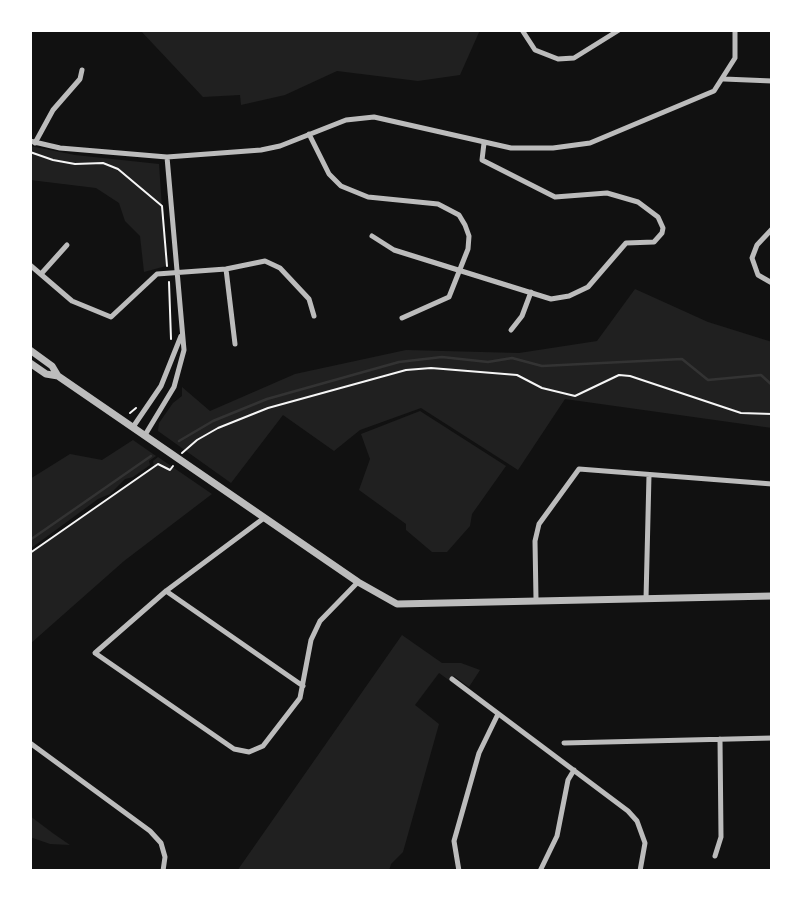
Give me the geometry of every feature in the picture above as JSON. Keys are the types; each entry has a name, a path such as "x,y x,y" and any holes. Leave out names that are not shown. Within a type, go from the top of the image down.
{"street":[{"path":"522,30 530,46 542,55 566,59 574,58 619,30"},
{"path":"82,70 80,79 53,110 32,142 167,157 261,150 279,146 346,120 374,117 511,148 590,143 714,90 724,79 735,58 735,30"},
{"path":"724,79 735,82 772,81"},
{"path":"309,134 329,174 354,193 438,204 459,215 469,236 461,270 449,297 402,318"},
{"path":"372,236 394,250 551,299 580,292 626,243 646,243 659,238 662,222 638,202 617,194 555,197 482,160 484,143"},
{"path":"145,435 174,387 181,370 184,350 167,157"},
{"path":"772,229 757,245 752,258 758,275 772,283"},
{"path":"41,274 67,245"},
{"path":"30,265 72,301 111,317 144,283 157,275 177,271 226,269 255,262 273,263 309,299 314,316"},
{"path":"226,269 235,344"},
{"path":"511,330 522,316 531,292"},
{"path":"133,427 171,366 182,333"},
{"path":"30,350 52,366 58,376"},
{"path":"30,363 46,374 58,376 358,582 397,604 772,596"},
{"path":"536,599 535,541 539,524 579,469 591,465 649,475 772,484"},
{"path":"646,599 649,475"},
{"path":"264,518 166,591 95,653 234,749 250,752 264,746 300,698 310,640 320,621 358,582"},
{"path":"166,591 303,686"},
{"path":"452,679 637,821 645,843 640,871"},
{"path":"459,871 454,841 479,753 498,714"},
{"path":"564,743 772,738"},
{"path":"715,856 721,837 720,739"},
{"path":"30,743 150,831 161,843 165,857 163,871"},
{"path":"540,871 554,844 568,780 573,770"}],"path":[{"path":"30,152 75,164 103,163 118,169 162,206 172,345"},
{"path":"184,451 218,428 268,408 406,370 431,368 517,375 542,388 575,396 619,375 631,376 741,413 772,414"},
{"path":"130,412 141,405"},
{"path":"30,553 158,464 170,470"}],"shaded area":[{"path":"140,30 480,30 460,75 418,81 337,71 285,95 241,105 240,95 203,97"},
{"path":"30,146 75,155 159,164 166,266 144,272 140,236 125,221 119,203 96,188 30,180"},
{"path":"635,289 708,322 772,342 772,428 565,399 518,470 421,408 360,430 334,451 283,415 231,483 158,431 159,423 173,403 182,396 182,387 210,411 295,374 406,350 519,353 597,341"},
{"path":"420,411 506,466 472,514 470,526 447,552 432,552 406,530 406,524 359,490 370,459 361,434"},
{"path":"133,440 156,456 149,461 150,465 133,477 125,479 110,494 98,499 30,549 30,479 70,454 102,460"},
{"path":"158,457 212,494 124,561 30,644 30,554 154,467 153,461"},
{"path":"402,635 442,663 461,663 480,670 469,687 454,676 450,681 439,673 415,705 439,724 403,852 391,864 389,871 237,871"},
{"path":"30,816 70,845 50,844 30,837"}],"waterway":[{"path":"179,441 213,421 267,399 399,362 442,357 488,362 512,358 542,366 682,359 708,380 761,375 772,385"},
{"path":"30,540 151,456"}]}
